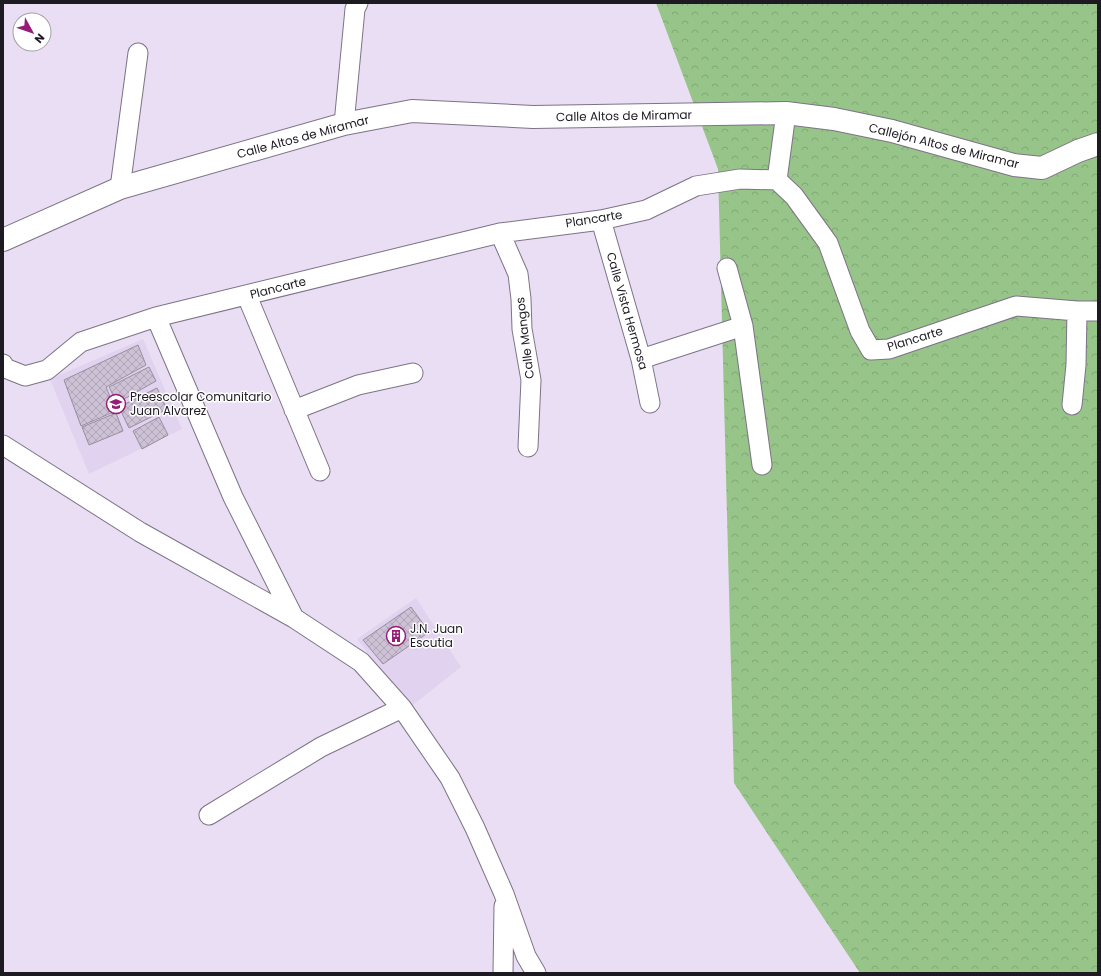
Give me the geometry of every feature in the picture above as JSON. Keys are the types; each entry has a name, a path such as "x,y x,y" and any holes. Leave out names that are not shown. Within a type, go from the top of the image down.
{"street":[{"path":"344,124 355,9 358,3"},
{"path":"120,188 138,53"},
{"name":"Calle Altos de Miramar","path":"3,240 120,188 344,124 412,111 533,117 786,113"},
{"path":"777,180 786,113"},
{"name":"Callejón Altos de Miramar","path":"786,113 834,119 892,131 1014,165 1042,168 1078,151 1098,144"},
{"name":"Plancarte","path":"3,364 5,368 25,376 47,370 81,342 156,318 500,233 601,220 646,210 696,186 740,180 777,180 794,196 828,243 860,331 871,350 889,350 1016,306 1077,311 1098,311"},
{"name":"Calle Vista Hermosa","path":"601,220 641,359 650,403"},
{"name":"Calle Mangos","path":"500,233 518,274 522,329 531,380 528,447"},
{"path":"727,268 743,326 762,465"},
{"path":"247,296 320,472"},
{"path":"1072,405 1076,365 1077,311"},
{"path":"156,318 233,497 294,618"},
{"path":"641,359 743,326"},
{"path":"294,410 358,385 413,373"},
{"path":"3,445 140,532 294,618 361,662 402,708 450,778 475,828 504,894 526,965 536,973"},
{"path":"209,815 322,747 402,708"},
{"path":"504,894 504,973"}],"shaded area":[{"name":"Preescolar Comunitario Juan Alvarez","path":"143,339 182,429 89,474 50,379"},
{"path":"416,598 461,667 409,708 357,639"}],"green space":[{"path":"656,3 1098,3 1098,973 860,973 734,783 718,169"}],"building":[{"path":"138,345 146,365 106,387 116,411 81,426 64,380"},
{"path":"149,367 156,381 117,403 109,387"},
{"path":"157,388 167,409 129,428 119,407"},
{"path":"116,413 123,431 89,445 82,427"},
{"path":"159,417 168,435 142,449 133,431"},
{"name":"J.N. Juan Escutia","path":"411,607 429,632 383,664 363,640"}],"place":[{"name":"Preescolar Comunitario Juan Alvarez","path":"116,404"},
{"name":"J.N. Juan Escutia","path":"396,636"}]}
